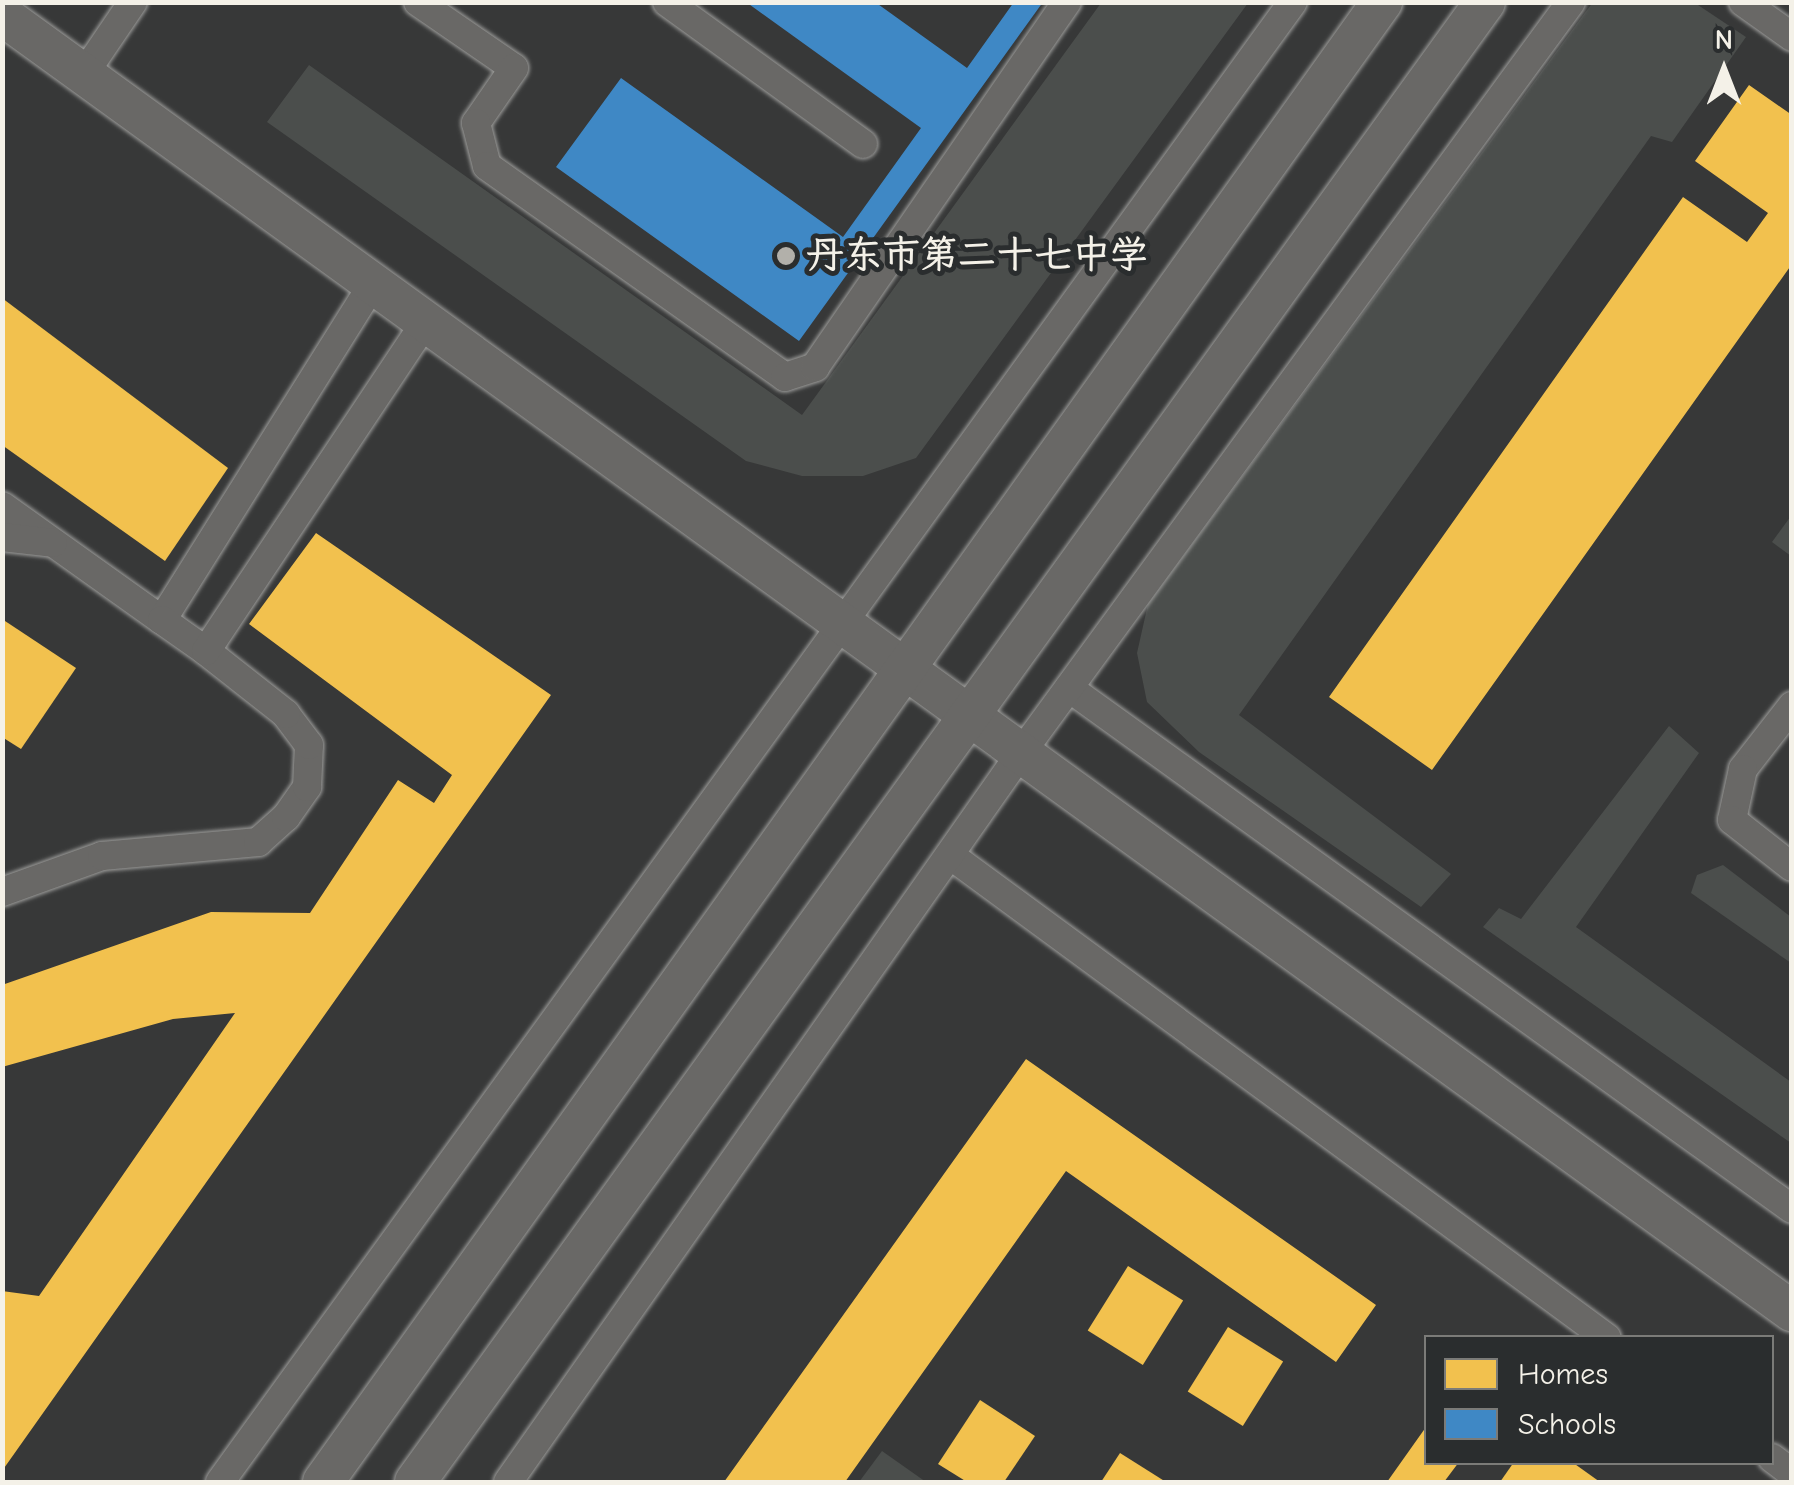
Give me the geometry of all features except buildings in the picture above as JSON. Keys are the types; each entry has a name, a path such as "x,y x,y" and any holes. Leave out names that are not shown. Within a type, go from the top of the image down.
{"main road":[{"path":"323,1482 1382,2"},
{"path":"414,1482 1485,2"},
{"path":"2,14 1792,1311"}],"street":[{"path":"84,74 133,2"},
{"path":"418,2 514,68 476,123 487,166 785,377 815,367 1067,2"},
{"path":"666,2 863,144"},
{"path":"220,1482 1293,2"},
{"path":"508,1482 1022,753 1571,2"},
{"path":"1743,2 1792,37"},
{"path":"162,620 373,282"},
{"path":"206,650 426,321"},
{"path":"2,506 206,650 286,714 308,744 307,787 286,817 258,842 102,856 2,892"},
{"path":"2,537 54,543"},
{"path":"1069,688 1792,1210"},
{"path":"1792,706 1744,770 1732,820 1792,867"},
{"path":"950,855 1603,1335"}],"shaded area":[{"path":"1593,2 1695,3 1746,37 1672,142 1651,136 1239,715 1451,874 1421,907 1199,752 1147,702 1137,653 1148,604"},
{"path":"1101,3 1248,3 916,458 863,476 802,476 746,461 267,122 309,65 802,415"},
{"path":"1791,516 1791,556 1772,542"},
{"path":"1669,726 1699,753 1576,927 1791,1082 1791,1143 1483,927 1499,908 1521,919"},
{"path":"1723,865 1791,917 1791,963 1691,893 1697,875"},
{"path":"882,1451 926,1482 859,1482"}],"place":[{"name":"丹东市第二十七中学","path":"786,256"}]}
